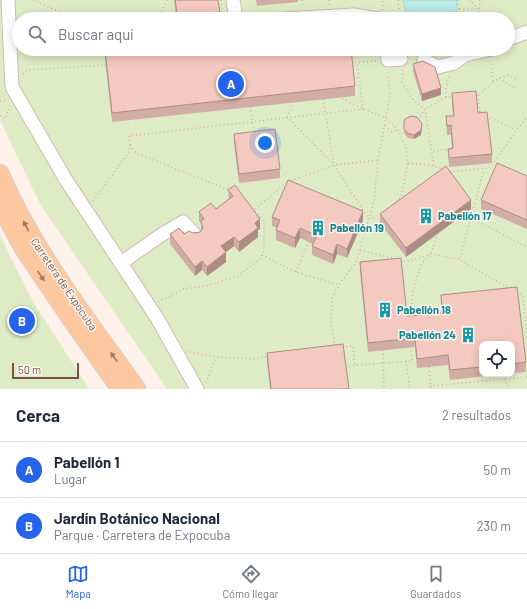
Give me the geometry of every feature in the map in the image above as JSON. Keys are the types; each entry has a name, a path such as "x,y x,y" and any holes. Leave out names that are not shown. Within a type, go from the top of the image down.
{"main road":[{"name":"Carretera de Expocuba","path":"0,173 30,234 59,280 137,389"},
{"name":"Carretera de Expocuba","path":"0,206 23,248 120,389"}],"lane":[{"path":"8,0 12,87 66,180 157,318 197,389"},
{"path":"233,0 235,12"},
{"path":"515,36 527,32"},
{"path":"424,60 438,67 454,63 463,56"},
{"path":"121,263 161,235 183,222 195,235"}],"path":[{"path":"33,0 60,12"},
{"path":"161,12 167,0"},
{"path":"221,0 222,12"},
{"path":"398,0 399,12"},
{"path":"458,0 459,10 479,9"},
{"path":"469,0 479,9"},
{"path":"480,0 480,12"},
{"path":"491,56 493,82"},
{"path":"352,63 395,59"},
{"path":"395,59 402,82 412,99 425,109 433,151 434,166"},
{"path":"335,348 331,323 332,298 339,285 356,262 374,201 378,160 385,126 395,59"},
{"path":"357,62 363,109"},
{"path":"446,97 446,86 454,63"},
{"path":"0,116 4,119 10,107 8,100 12,87 27,70 106,65"},
{"path":"472,95 478,94 493,82 508,75 517,80"},
{"path":"500,78 514,88"},
{"path":"478,94 480,113 516,130"},
{"path":"417,122 425,109 446,97 459,96"},
{"path":"339,97 386,118 398,130 406,147 408,163 401,198 390,208"},
{"path":"323,99 334,166"},
{"path":"0,101 8,100"},
{"path":"287,117 294,102"},
{"path":"250,107 254,134"},
{"path":"130,145 129,136 363,109"},
{"path":"408,163 434,166 450,172 490,168 527,116"},
{"path":"287,117 334,166 369,219"},
{"path":"385,126 392,132 398,130"},
{"path":"433,151 452,149"},
{"path":"254,209 285,184 334,166 378,160"},
{"path":"459,259 484,169"},
{"path":"369,219 384,213"},
{"path":"471,218 527,247"},
{"path":"410,323 413,292 417,277 422,263 431,254 437,234"},
{"path":"296,272 308,242"},
{"path":"360,250 406,262 431,254 459,259 505,287 523,295 527,340"},
{"path":"262,256 296,272 339,285"},
{"path":"345,366 412,361 410,344 412,344"},
{"path":"341,347 353,346 355,365"},
{"path":"174,349 216,357 256,359 261,356 269,356"},
{"path":"383,350 384,389"},
{"path":"203,389 216,357"},
{"path":"406,361 410,389"},
{"path":"429,367 431,389"},
{"path":"430,386 527,377"},
{"path":"504,379 510,389"}],"green space":[{"path":"0,0 527,0 527,389 167,389 41,206 0,120"},
{"path":"0,235 32,300 89,389 0,389"}],"water":[{"path":"403,0 457,0 455,12 406,12"}],"building":[{"path":"175,0 218,0 220,12 177,12"},
{"path":"106,56 352,56 355,86 112,113"},
{"path":"423,61 435,67 441,88 422,94 413,64"},
{"path":"476,91 478,113 487,112 492,154 449,158 448,149 453,148 451,125 447,126 446,116 454,116 452,93"},
{"path":"411,116 417,117 422,124 421,130 414,135 408,133 404,129 405,119"},
{"path":"275,129 280,169 239,174 234,134"},
{"path":"497,163 527,176 527,220 481,200"},
{"name":"Pabellón 17","path":"446,166 471,200 406,248 380,214"},
{"name":"Pabellón 19","path":"288,180 363,211 347,249 337,244 333,255 312,246 317,236 300,228 295,238 276,230 280,220 272,217"},
{"path":"235,185 260,219 255,223 258,228 239,242 234,237 221,246 226,252 207,267 202,261 195,267 170,234 179,228 184,234 189,231 193,233 200,232 203,228 201,221 204,219 199,212 211,203 216,209 233,196 228,190"},
{"path":"401,258 407,316 442,313 441,295 517,287 526,362 515,364 515,341 479,341 479,367 450,370 448,355 417,359 415,338 368,343 360,262"},
{"path":"343,344 349,389 271,389 267,353"}],"place":[{"name":"Pabellón 1","path":"231,84"},
{"name":"Pabellón 17","path":"426,216"},
{"name":"Pabellón 19","path":"318,228"},
{"name":"Pabellón 18","path":"385,310"},
{"name":"Jardín Botánico Nacional","path":"22,321"},
{"name":"Pabellón 24","path":"468,335"}]}
